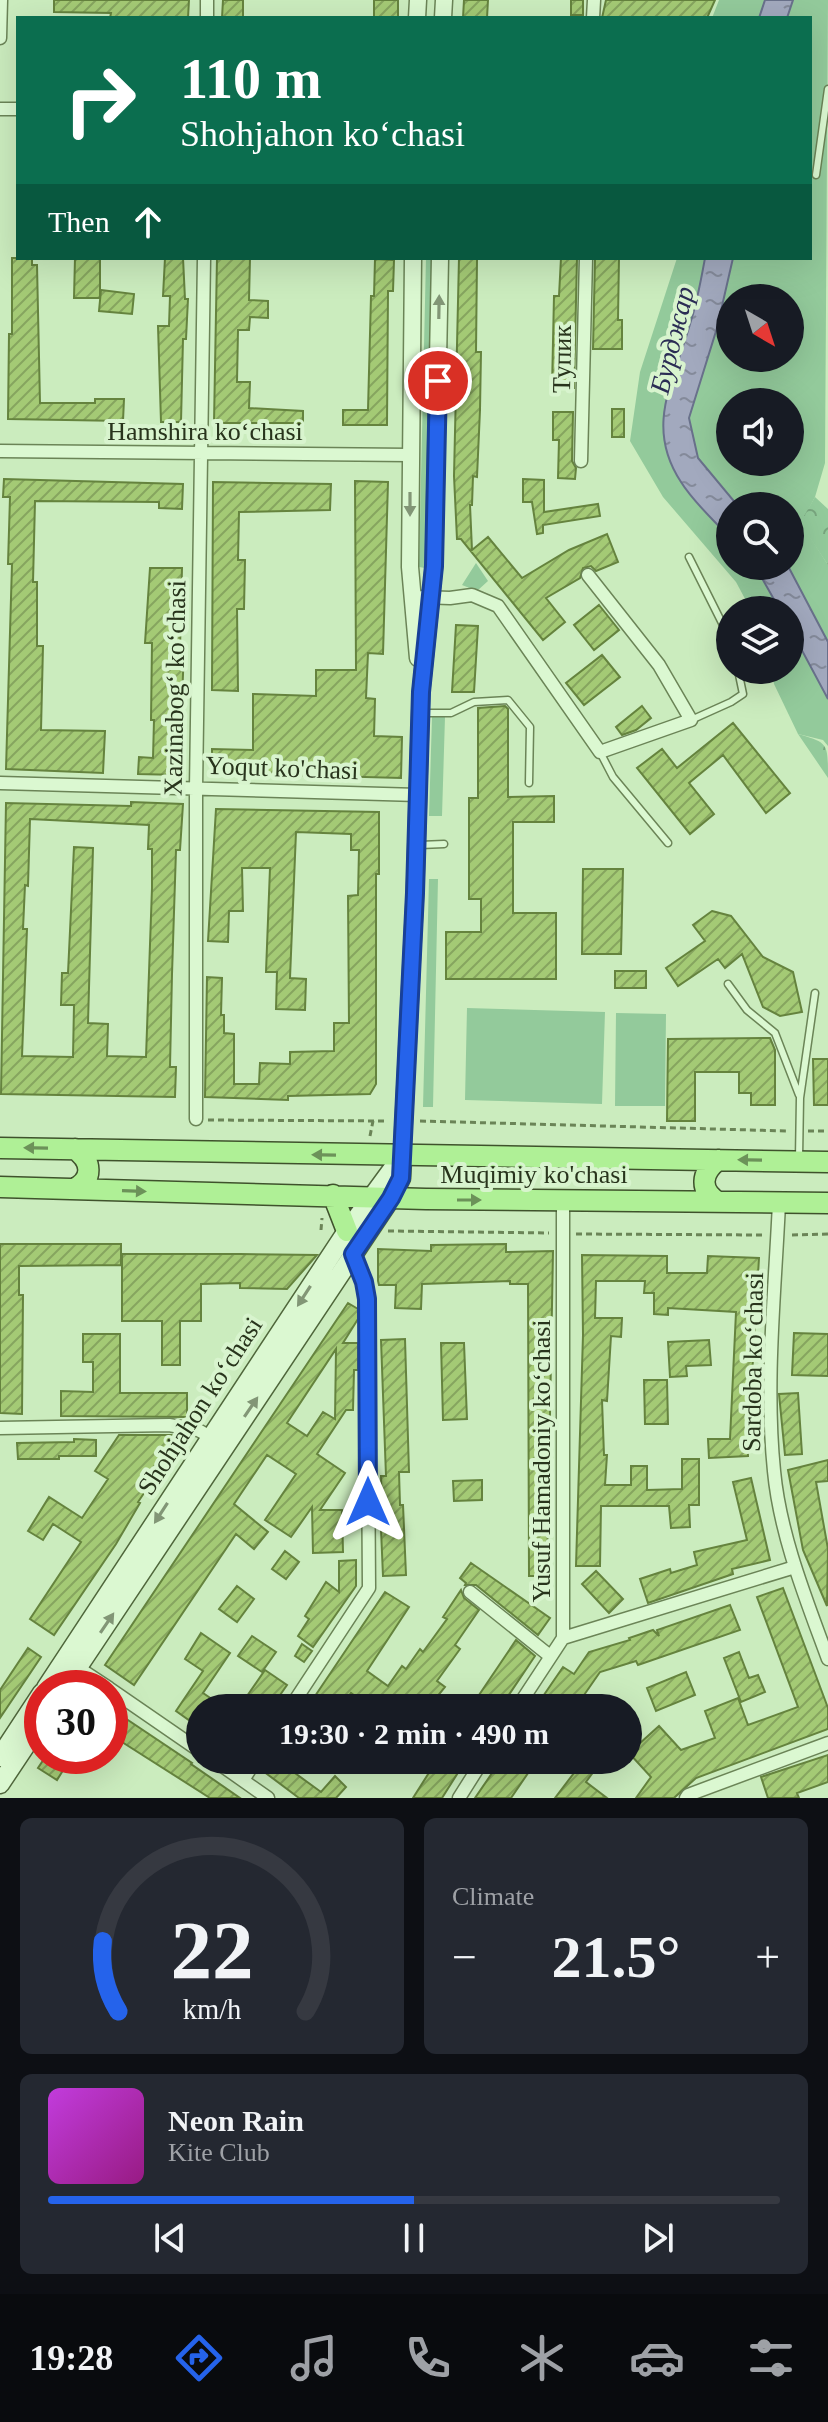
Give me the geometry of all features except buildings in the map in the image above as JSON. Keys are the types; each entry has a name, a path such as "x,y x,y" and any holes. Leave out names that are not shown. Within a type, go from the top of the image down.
{"main road":[{"name":"Muqimiy ko'chasi","path":"0,1148 828,1162"},
{"path":"74,1189 85,1181 89,1170 85,1158 75,1149"},
{"path":"391,1198 401,1178 402,1156"},
{"name":"Shohjahon koʻchasi","path":"218,1441 391,1198 402,1156"},
{"path":"718,1160 708,1169 704,1181 707,1193 718,1202"},
{"name":"Muqimiy ko'chasi","path":"0,1187 327,1204 391,1198 828,1203"},
{"name":"Shohjahon koʻchasi","path":"64,1670 218,1441 347,1231 391,1198"},
{"path":"327,1204 347,1231"},
{"name":"Shohjahon koʻchasi","path":"69,1670 71,1663"},
{"path":"0,1757 24,1720"},
{"path":"0,1784 24,1748"}],"street":[{"path":"0,38 1,0"},
{"name":"Xazinabog‘ ko‘chasi","path":"196,1119 196,788 204,260"},
{"path":"413,260 411,595 421,692"},
{"path":"402,1156 421,692 435,551 440,260"},
{"name":"Тупик","path":"581,461 586,260"},
{"name":"Hamshira ko‘chasi","path":"0,451 410,455"},
{"path":"411,595 431,598 472,595 498,606 600,752 691,720 659,665 588,575"},
{"name":"Yoqut ko'chasi","path":"0,783 418,795"},
{"name":"Yusuf Hamadoniy koʻchasi","path":"526,1694 563,1638 563,1200"},
{"name":"Sardoba koʻchasi","path":"779,1203 770,1423 774,1475 795,1567 828,1659"},
{"path":"299,1694 369,1588 367,1299 353,1254"},
{"path":"0,1428 169,1425 198,1430 218,1441"},
{"path":"563,1638 795,1567"},
{"path":"470,1592 550,1656"},
{"path":"71,1663 82,1670"},
{"path":"128,1701 186,1741"},
{"path":"686,1798 828,1743"},
{"path":"234,1774 268,1798"},
{"path":"243,1780 247,1774"},
{"path":"459,1798 474,1774"}],"lane":[{"path":"816,175 828,89"},
{"path":"689,557 716,611"},
{"path":"691,720 743,694 741,684"},
{"path":"420,713 451,713 474,702 508,700 530,727 529,783"},
{"path":"600,752 613,777 668,843"},
{"path":"417,845 444,844"},
{"path":"728,984 747,1010 775,1033 800,1098"},
{"path":"799,1161 800,1098 815,993"}],"path":[{"path":"196,1119 828,1131"},
{"path":"370,1136 373,1121"},
{"path":"321,1230 327,1204"},
{"path":"778,1235 828,1234"}],"green space":[{"path":"719,0 828,0 825,463 815,497 804,517 804,492 716,492 716,559 663,497 630,441 640,372 676,260 812,260 812,16 713,16"},
{"path":"426,260 432,260 425,568 419,567"},
{"path":"815,497 828,509 828,565 804,529 804,516"},
{"path":"804,528 828,565 828,746 823,740 798,734 774,684 804,684 804,596 744,596 734,580 804,580"},
{"path":"476,563 488,581 477,591 462,585"},
{"path":"432,717 445,717 442,816 429,816"},
{"path":"798,734 824,746 828,757 828,778"},
{"path":"429,879 438,879 433,1107 423,1107"},
{"path":"467,1008 605,1012 602,1104 465,1100"},
{"path":"616,1013 666,1014 665,1106 615,1106"}],"water":[{"path":"765,0 793,0 788,16 760,16"},
{"name":"Бурджар","path":"705,260 733,260 727,284 716,284 716,331 689,418 698,458 726,492 716,492 716,523 686,490 670,461 663,422 670,384 695,308"},
{"path":"763,580 795,580 804,596 772,596"},
{"path":"804,596 828,642 828,699 804,654"}],"route":[{"path":"368,1502 367,1299 353,1254 401,1178 421,692 434,566 438,381"}]}
